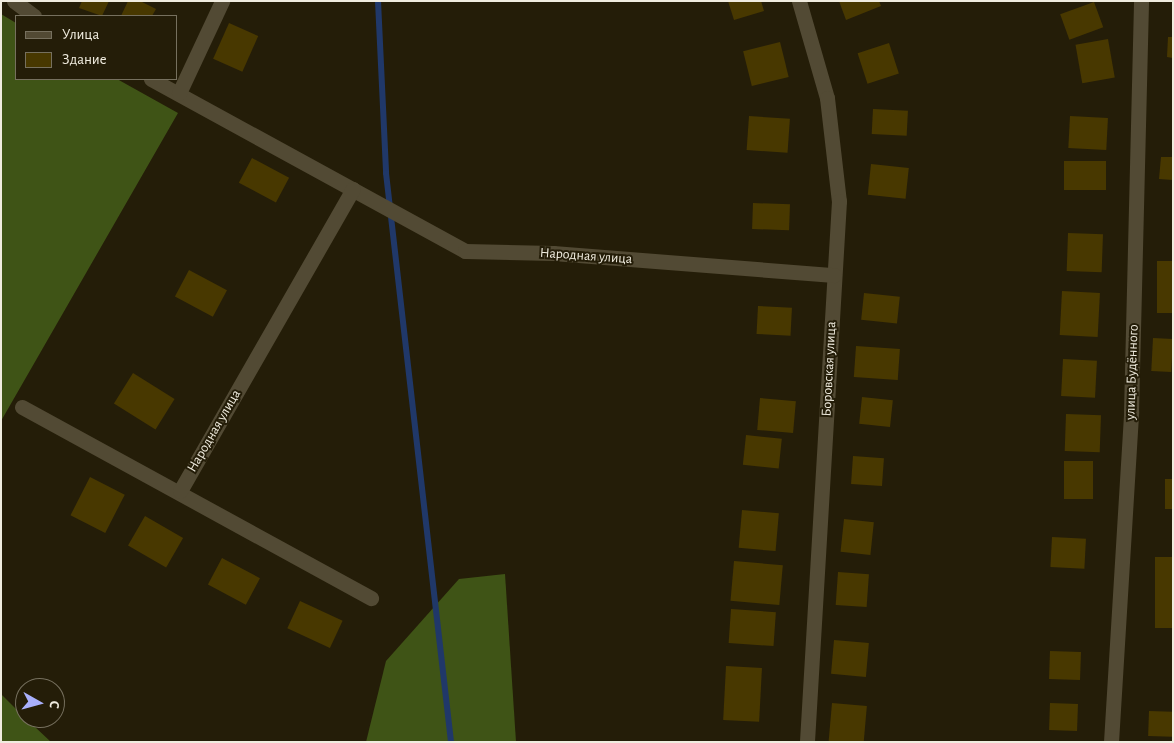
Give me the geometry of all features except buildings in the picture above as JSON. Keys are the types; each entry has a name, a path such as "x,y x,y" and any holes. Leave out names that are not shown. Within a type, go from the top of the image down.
{"street":[{"path":"14,1 33,15"},
{"path":"179,94 222,1"},
{"name":"Боровская улица","path":"798,1 827,98 838,201 807,742"},
{"name":"улица Будённого","path":"1111,742 1131,412 1141,1"},
{"name":"Народная улица","path":"153,80 465,251 553,253 834,275"},
{"name":"Народная улица","path":"180,491 353,189"},
{"path":"22,407 180,491 371,598"}],"green space":[{"path":"1,14 15,22 15,80 119,80 178,113 1,421"},
{"path":"505,574 516,742 366,742 386,661 459,579"},
{"path":"1,694 15,708 15,728 36,728 51,742 1,742"}],"waterway":[{"path":"378,1 386,173 451,742"}]}
